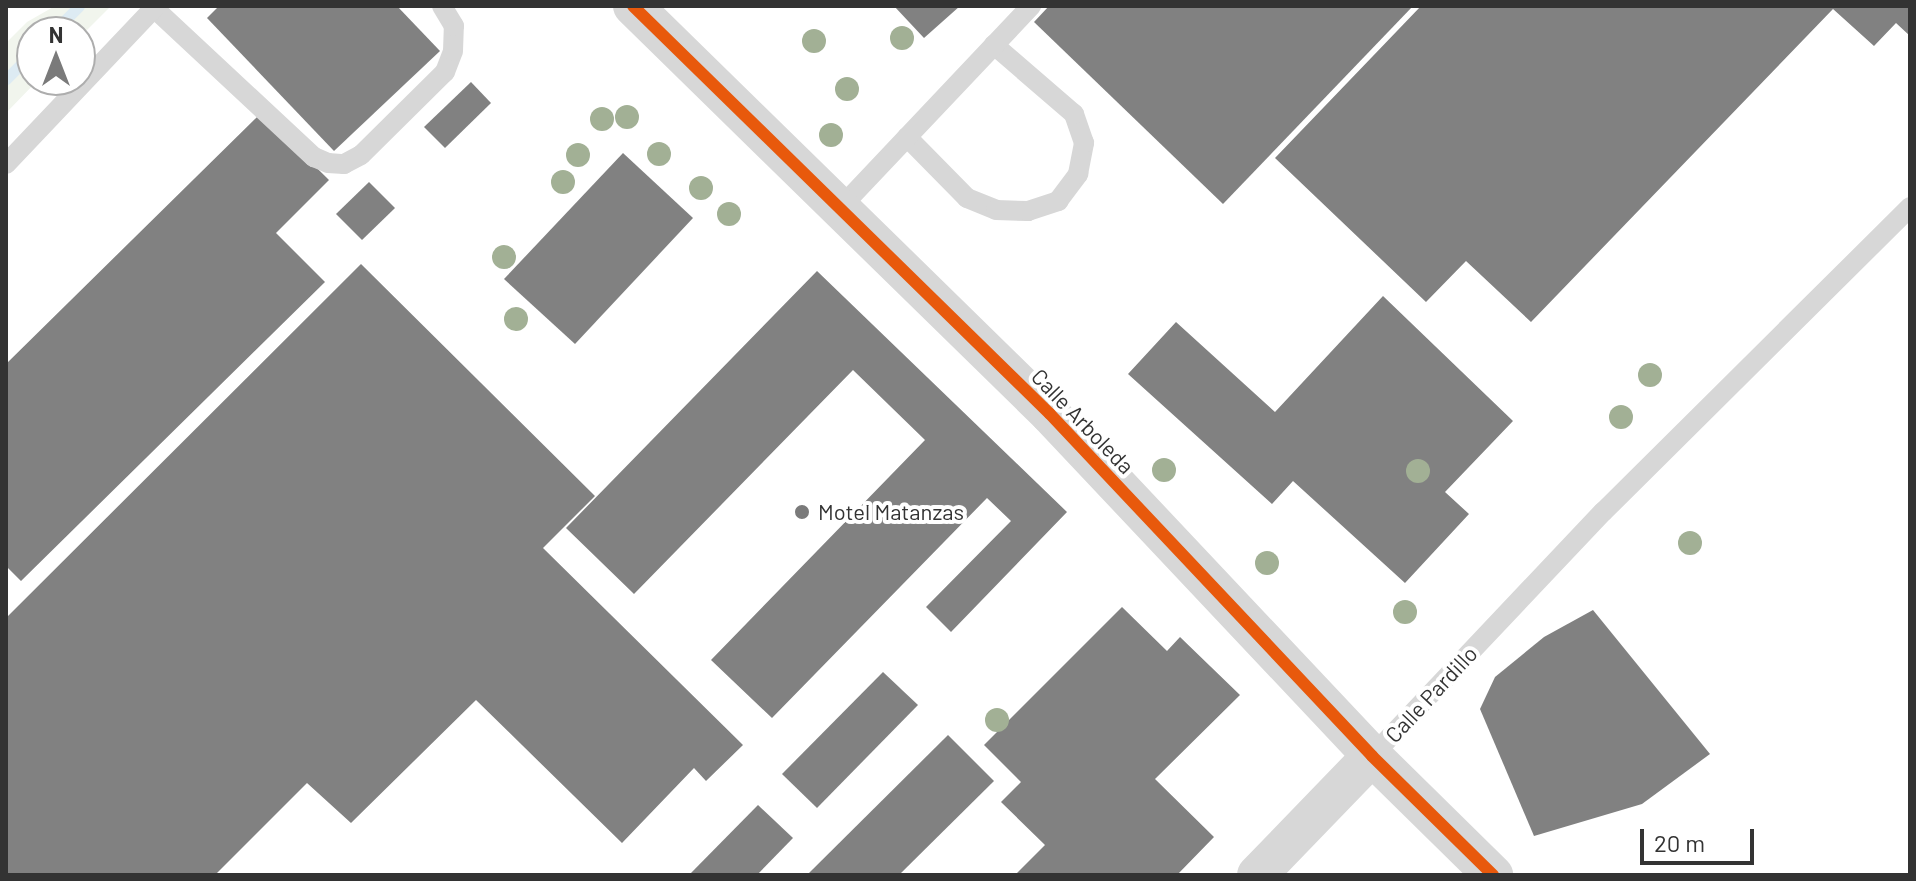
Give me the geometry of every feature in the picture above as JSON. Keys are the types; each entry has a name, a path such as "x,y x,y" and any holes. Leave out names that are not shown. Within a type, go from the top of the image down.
{"street":[{"name":"Calle Arboleda","path":"633,6 841,207 1108,473 1372,756 1493,875"},
{"name":"Calle Pardillo","path":"1257,875 1372,756"}],"lane":[{"path":"6,164 155,7 314,157 328,163 344,164 361,155 445,72 453,51 454,26 442,6"},
{"path":"841,207 1031,6"},
{"path":"907,137 967,198 996,210 1028,211 1058,201 1078,174 1084,143 1074,114 994,45"},
{"name":"Calle Pardillo","path":"1372,756 1603,512 1910,207"}],"shaded area":[{"path":"55,6 111,6 96,21 96,16 38,16"},
{"path":"16,33 16,96 22,96 6,113 6,43"}],"building":[{"path":"219,6 397,6 440,51 334,151 207,18"},
{"path":"894,6 960,6 924,38"},
{"path":"1049,6 1413,6 1223,204 1034,22"},
{"path":"1421,6 1910,6 1910,36 1896,23 1874,46 1833,9 1531,322 1466,261 1426,302 1275,158"},
{"path":"471,82 491,103 445,148 424,127"},
{"path":"261,113 329,180 276,233 325,282 21,581 6,566 6,364"},
{"path":"623,153 693,218 575,344 504,279"},
{"path":"369,182 395,208 362,240 336,214"},
{"path":"361,264 595,496 543,548 743,745 706,781 694,768 622,843 476,700 351,823 307,783 215,875 6,875 6,618"},
{"path":"817,271 1067,512 951,632 926,607 1011,521 987,498 772,718 711,660 925,440 853,370 634,594 566,528"},
{"path":"1383,296 1513,421 1445,492 1469,514 1405,583 1293,481 1272,504 1128,374 1176,322 1275,412"},
{"path":"1122,607 1167,651 1180,637 1240,695 1155,779 1214,837 1177,875 1015,875 1045,845 1001,802 1021,782 984,745"},
{"path":"1593,610 1710,754 1642,804 1534,836 1480,709 1495,677 1544,637"},
{"path":"883,672 918,705 817,808 782,774"},
{"path":"948,735 994,781 899,875 807,875"},
{"path":"758,805 793,838 757,875 689,875"}],"waterway":[{"path":"69,16 79,6"},
{"path":"6,79 16,69"}],"cycle path":[{"path":"633,6 1050,414 1372,756 1493,875"}],"place":[{"name":"Motel Matanzas","path":"802,512"}]}
